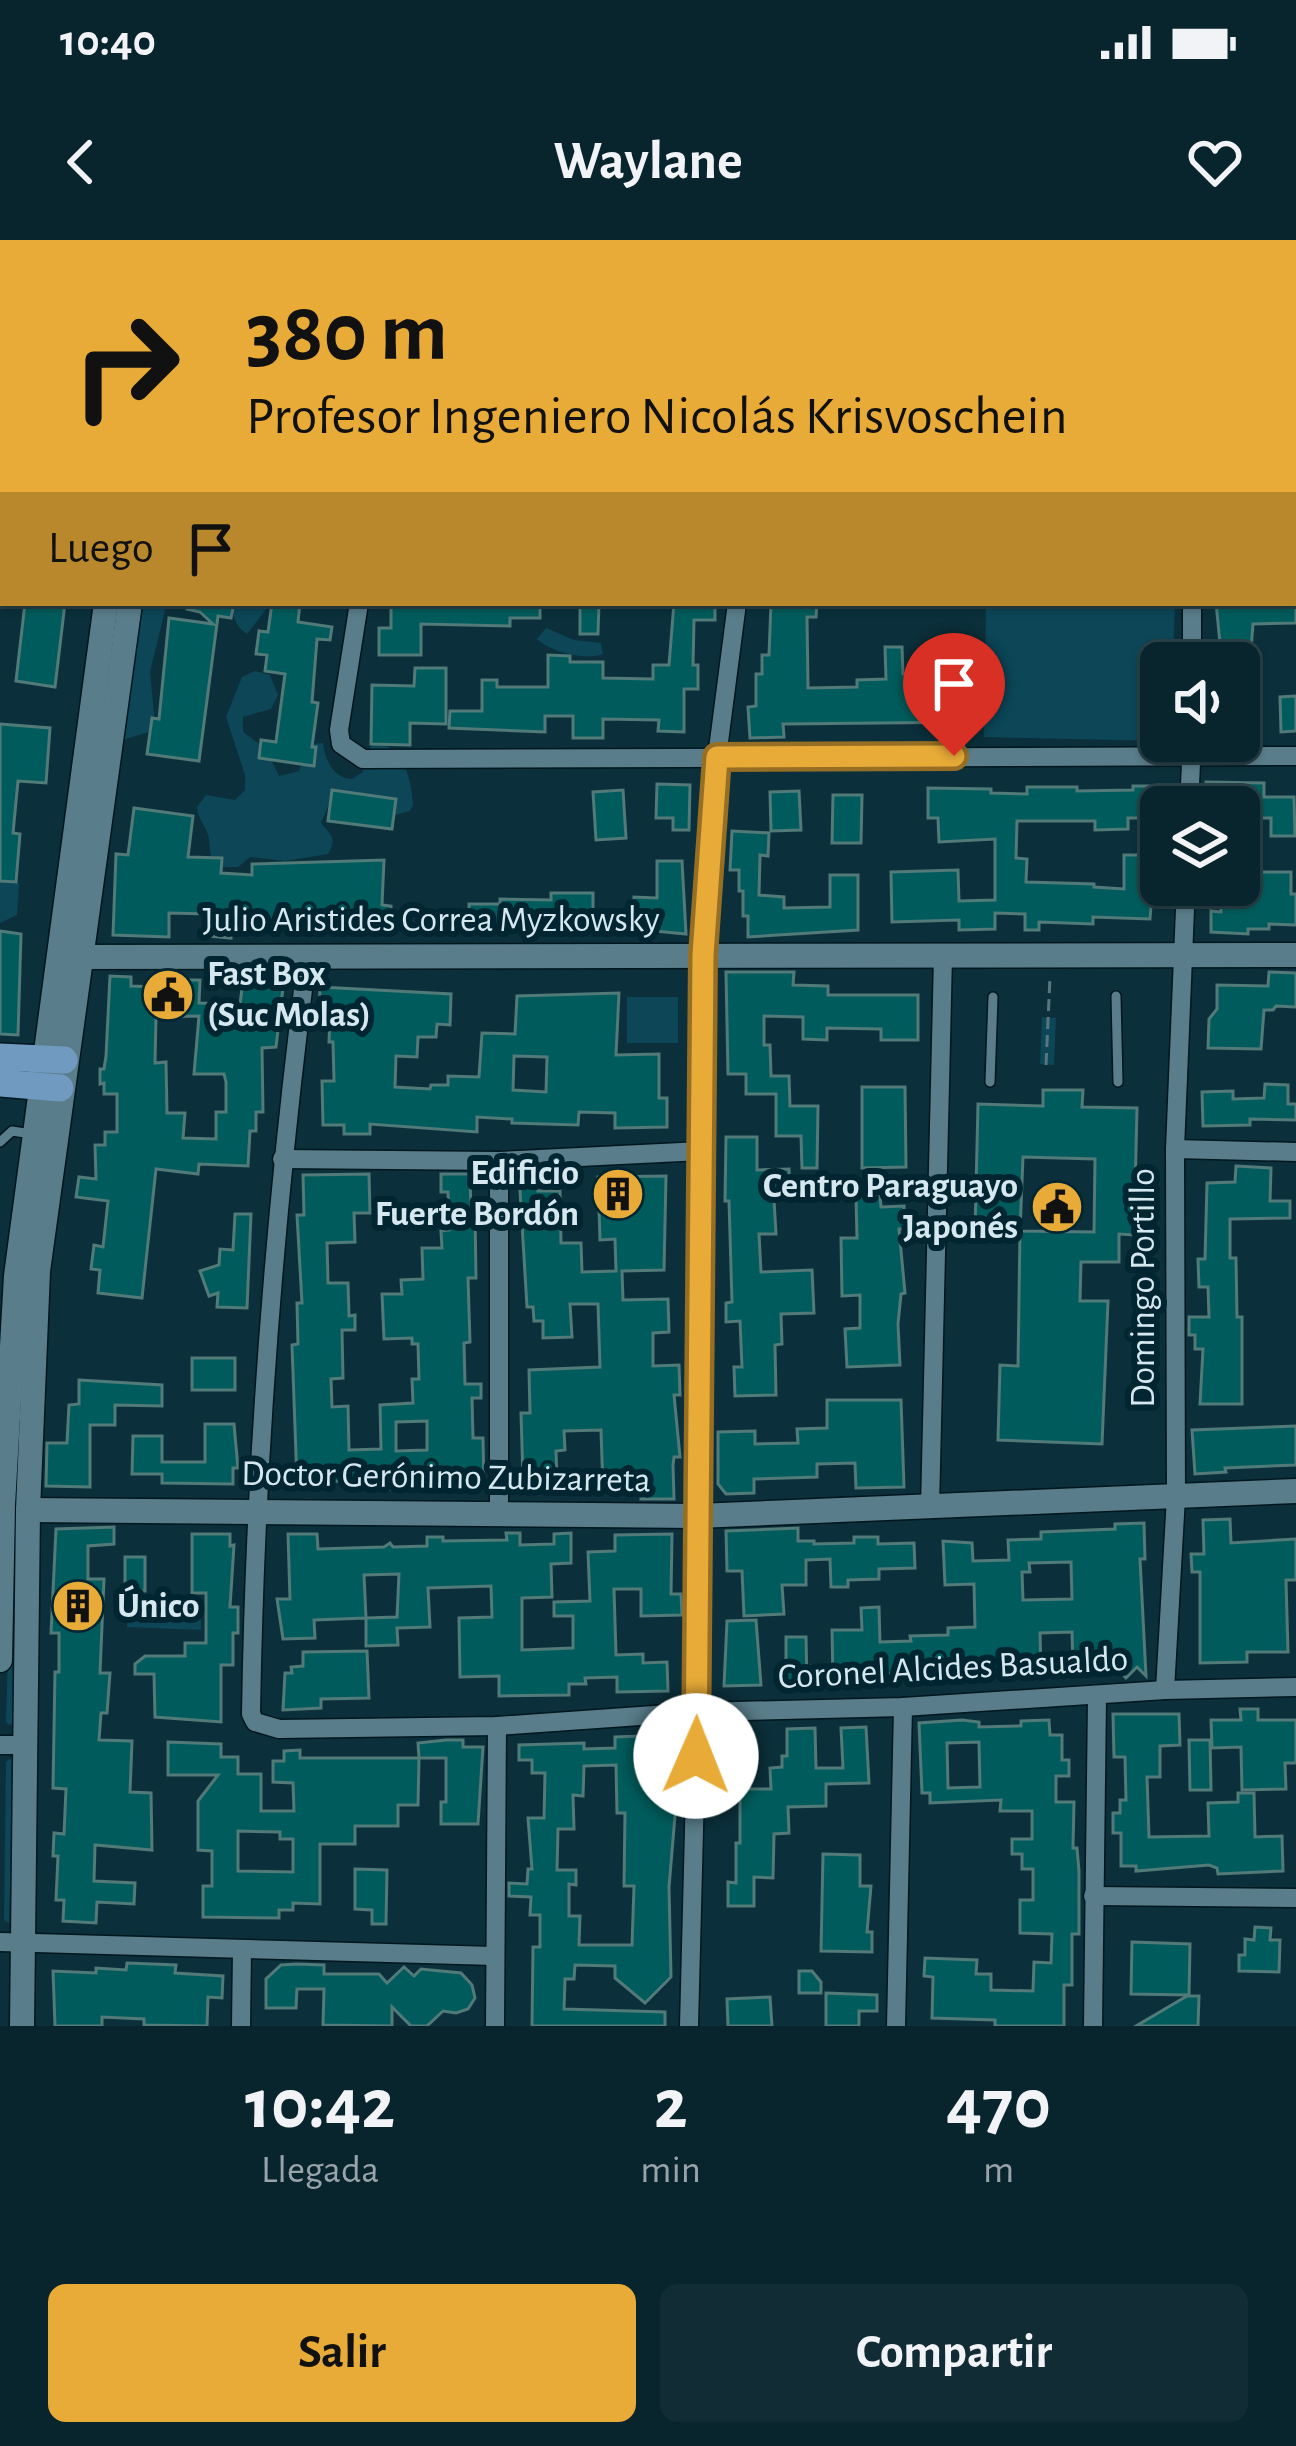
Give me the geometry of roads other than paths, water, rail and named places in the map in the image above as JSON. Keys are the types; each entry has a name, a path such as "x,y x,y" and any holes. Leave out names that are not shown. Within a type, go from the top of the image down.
{"main road":[{"path":"70,957 106,606"},
{"path":"22,2026 12,1942 12,1745 52,1074 129,606"},
{"name":"Julio Aristides Correa Myzkowsky","path":"70,957 1296,955"},
{"path":"0,1057 52,1074"},
{"path":"0,1083 52,1074"},
{"path":"0,1660 16,1276 34,1134 52,1074"},
{"path":"9,1402 16,1423 14,1490 28,1510"},
{"name":"Doctor Gerónimo Zubizarreta","path":"28,1510 697,1516 1296,1491"}],"street":[{"path":"358,606 339,714 341,744 363,759 1140,749"},
{"path":"689,2026 697,1712 703,955 717,757 737,606"},
{"path":"1192,606 1192,642"},
{"path":"1260,753 1296,756"},
{"name":"Domingo Portillo","path":"1165,1690 1176,1498 1175,1149 1185,906"},
{"path":"930,1508 943,956"},
{"path":"258,1510 282,1159 307,958"},
{"path":"1175,1149 1296,1152"},
{"path":"282,1159 499,1161 702,1151"},
{"path":"499,1161 499,1512"},
{"name":"Coronel Alcides Basualdo","path":"258,1510 250,1714 255,1722 279,1729 497,1726 697,1712 1296,1687"},
{"path":"1093,2026 1097,1698"},
{"path":"896,2026 903,1707"},
{"path":"495,2026 497,1726"},
{"path":"1093,1896 1296,1898"},
{"path":"12,1942 496,1956"},
{"path":"241,2026 242,1950"}],"lane":[{"path":"990,1082 993,997"},
{"path":"1117,997 1118,1082"},
{"path":"0,1142 12,1131 34,1134"}],"place":[{"name":"Fast Box (Suc Molas)","path":"168,995"},
{"name":"Edificio Fuerte Bordón","path":"618,1194"},
{"name":"Centro Paraguayo Japonés","path":"1057,1207"},
{"name":"Único","path":"78,1606"}]}
